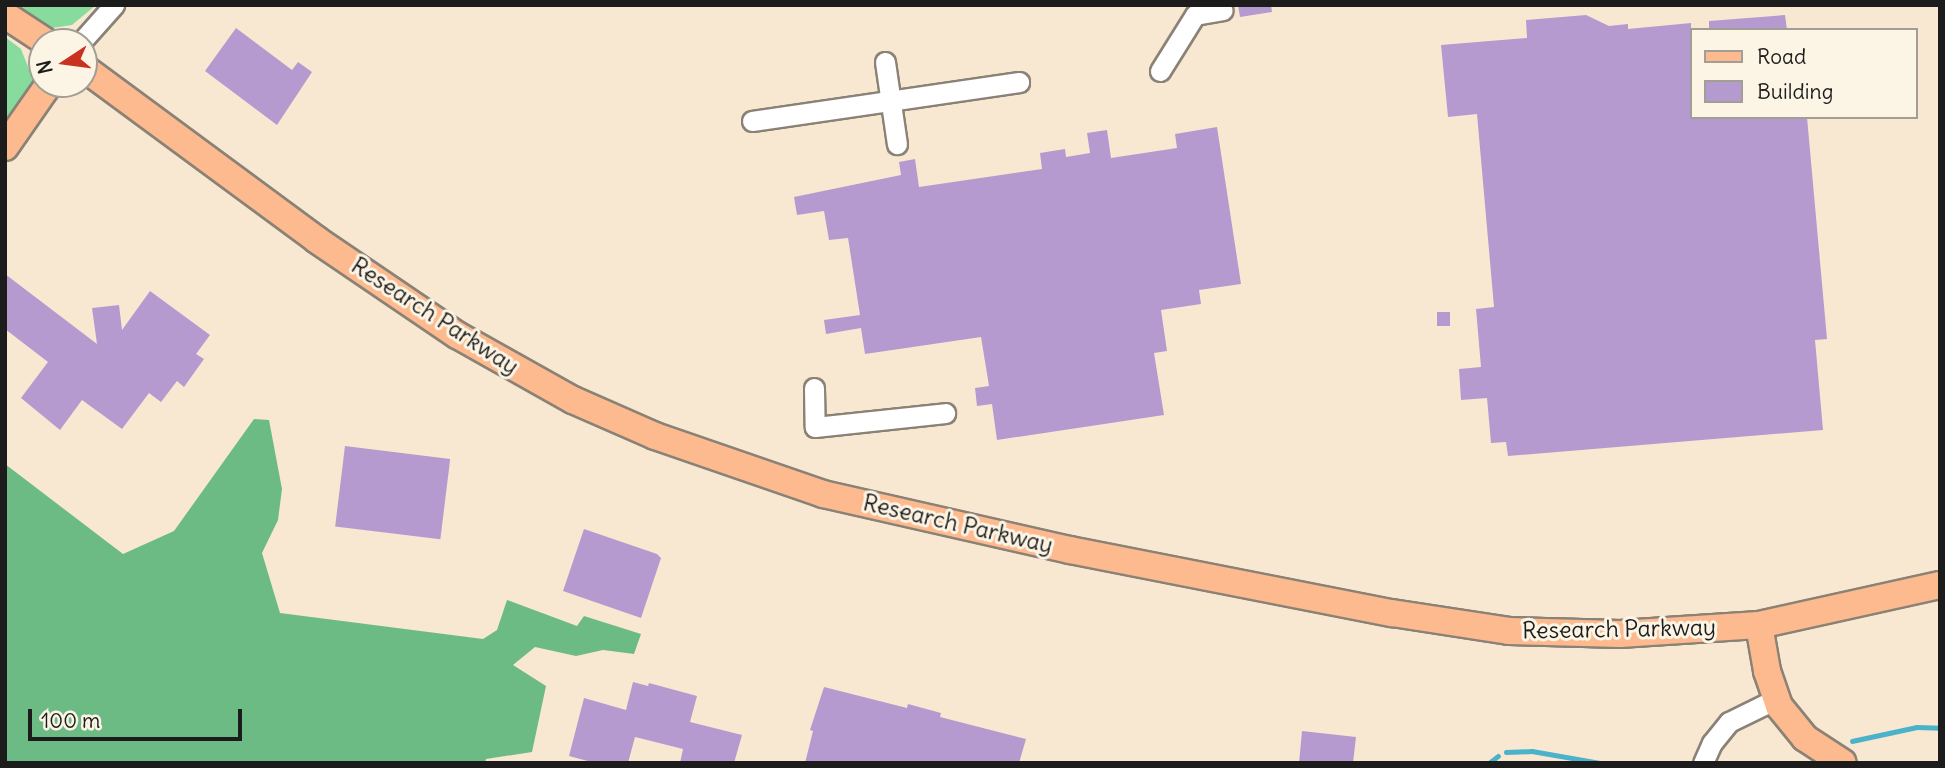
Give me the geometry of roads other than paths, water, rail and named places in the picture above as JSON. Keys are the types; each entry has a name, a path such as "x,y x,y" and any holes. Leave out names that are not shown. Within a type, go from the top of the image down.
{"main road":[{"path":"5,15 28,30"},
{"name":"Research Parkway","path":"98,78 317,240 457,335 573,400 631,426 823,494 1070,550 1392,613 1509,631 1620,634 1759,625 1940,585"},
{"path":"5,147 39,98"},
{"path":"1759,625 1767,671 1776,699 1805,738 1843,763"}],"street":[{"path":"93,28 114,5"},
{"path":"1160,71 1195,15 1223,10"},
{"path":"885,62 897,144"},
{"path":"752,121 1019,82"},
{"path":"814,388 815,427 945,413"},
{"path":"1703,763 1715,738 1729,722 1776,699"}],"waterway":[{"path":"1852,741 1917,727 1940,728"},
{"path":"1506,752 1532,751 1601,763"},
{"path":"1489,763 1498,756"}]}
